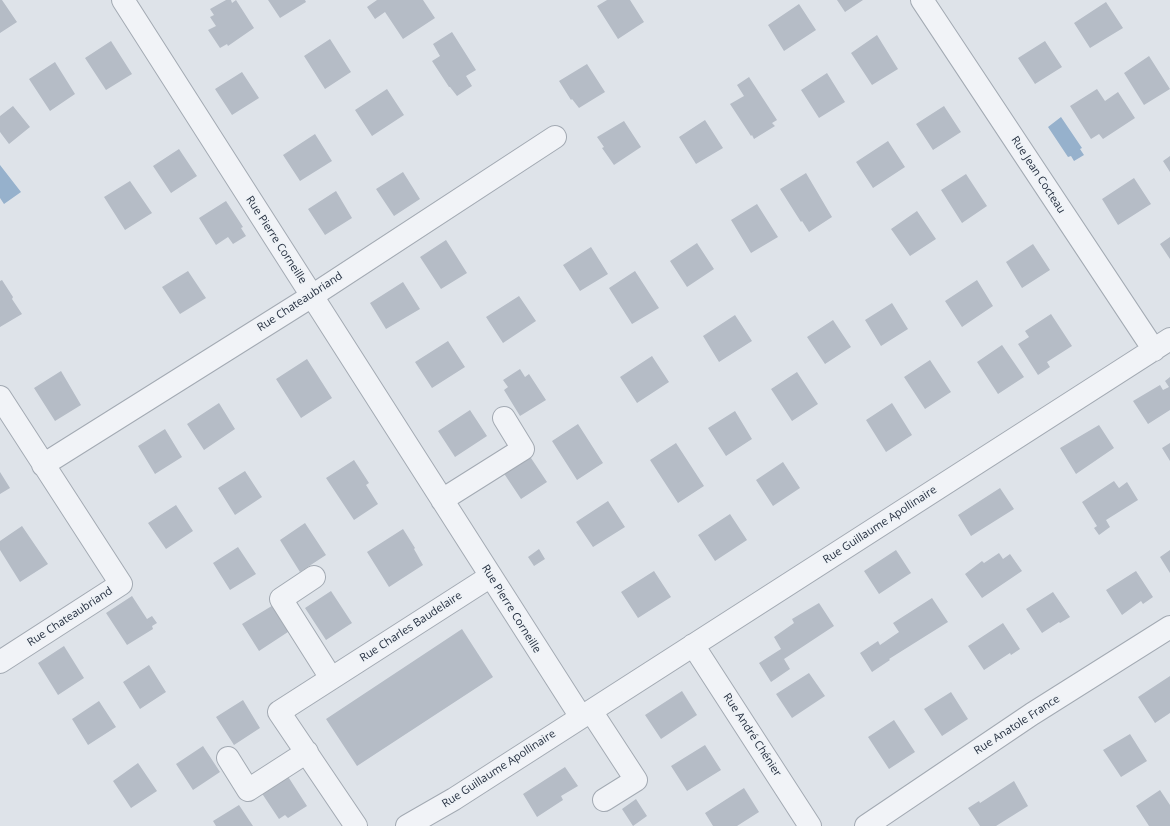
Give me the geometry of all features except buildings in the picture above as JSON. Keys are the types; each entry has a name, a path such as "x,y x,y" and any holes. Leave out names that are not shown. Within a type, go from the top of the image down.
{"street":[{"name":"Rue Pierre Corneille","path":"123,0 491,576 586,714"},
{"name":"Rue Jean Cocteau","path":"922,0 1162,344"},
{"name":"Rue Chateaubriand","path":"44,465 312,296 555,137"},
{"name":"Rue Guillaume Apollinaire","path":"407,826 454,799 1162,344"},
{"name":"Rue Chateaubriand","path":"0,397 121,584 0,662"},
{"path":"442,500 523,449 504,418"},
{"name":"Rue Charles Baudelaire","path":"356,826 279,712 491,576"},
{"path":"314,577 281,599 331,678"},
{"name":"Rue Anatole France","path":"866,826 1032,714 1170,627"},
{"name":"Rue André Chénier","path":"693,645 810,826"},
{"path":"586,714 636,780 604,800"},
{"path":"228,758 248,790 307,752"}],"water":[{"path":"1061,117 1082,148 1080,149 1084,155 1074,161 1071,156 1068,157 1048,127"},
{"path":"0,165 21,192 4,204 0,198"}]}
